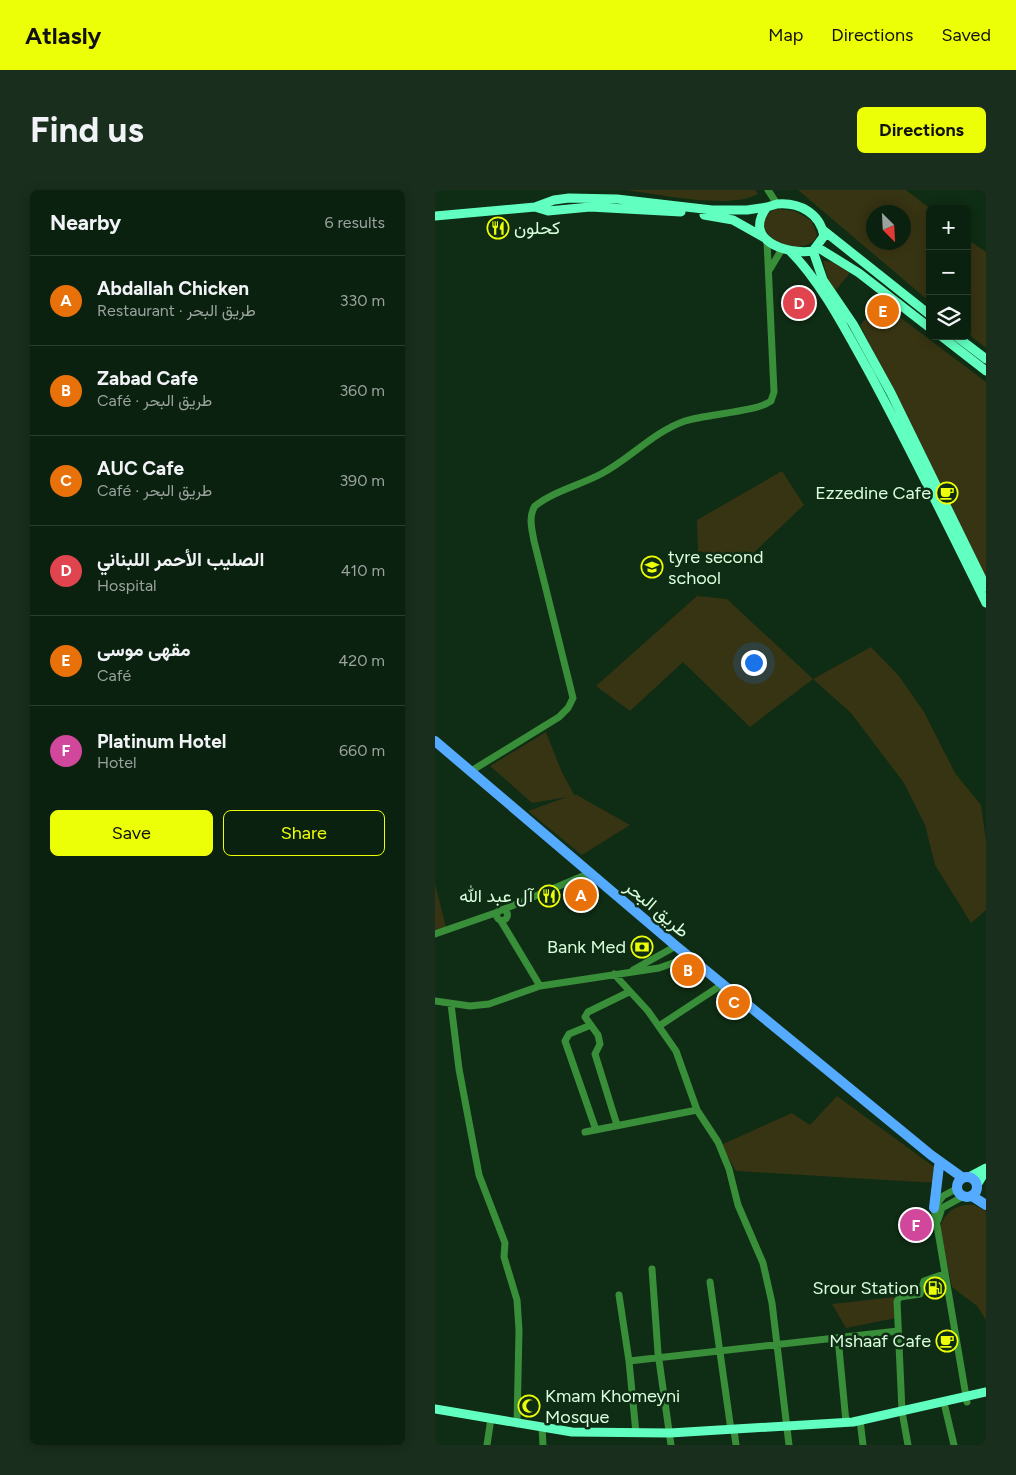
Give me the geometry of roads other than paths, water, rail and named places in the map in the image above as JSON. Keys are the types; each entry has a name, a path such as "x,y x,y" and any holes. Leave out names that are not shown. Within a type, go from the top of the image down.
{"highway":[{"name":"طريق البحر","path":"435,741 676,946 931,1155 986,1205"},
{"name":"طريق البحر","path":"931,1155 939,1166 986,1198"},
{"path":"934,1208 939,1166"}],"main road":[{"path":"435,216 535,207 554,200 593,198 722,211 792,204 805,209 813,215 823,230 926,312"},
{"path":"535,207 548,211 590,207 707,215 733,220 786,250 805,268 831,299 891,393 986,587"},
{"path":"766,239 759,228 759,220 767,207"},
{"path":"823,230 824,236 815,249 823,280 831,299 905,439 986,603"},
{"path":"786,250 815,249 851,267 926,325"},
{"path":"946,340 986,371"},
{"path":"961,340 986,360"},
{"path":"967,1186 986,1169"},
{"path":"435,1409 542,1428 596,1433 670,1434 855,1422 945,1407 986,1392"},
{"path":"903,1414 966,1400 986,1398"}],"street":[{"path":"768,190 777,204"},
{"path":"471,771 559,717 573,698 534,541 531,523 532,511 541,502 611,468 672,426 697,417 758,408 771,401 774,392 766,239"},
{"path":"769,269 786,250"},
{"path":"435,934 481,918 502,916 521,903 590,873"},
{"path":"502,916 510,934 540,986"},
{"path":"630,973 676,946"},
{"path":"435,1001 451,1004 489,1004 540,986 659,968 690,957"},
{"path":"614,974 659,1026 676,1051 697,1110 718,1142 725,1160 738,1205 763,1263 773,1303 789,1445"},
{"path":"659,1026 723,984"},
{"path":"617,1125 595,1054 600,1044 598,1035 585,1014 629,992"},
{"path":"451,1004 459,1069 479,1175 504,1242 504,1257 517,1300 519,1330 517,1424"},
{"path":"591,1025 569,1034 565,1041 596,1130"},
{"path":"585,1132 697,1110"},
{"path":"966,1400 934,1208 943,1196 967,1186"},
{"path":"937,1223 942,1208 967,1186"},
{"path":"652,1269 659,1358 671,1445"},
{"path":"908,1445 903,1414 898,1298 919,1294 924,1281 944,1274"},
{"path":"710,1282 718,1350 736,1445"},
{"path":"619,1295 629,1361 636,1433"},
{"path":"629,1361 898,1331"},
{"path":"838,1338 855,1422 863,1445"},
{"path":"945,1407 953,1445"},
{"path":"487,1445 491,1418"},
{"path":"542,1428 543,1445"}],"place":[{"name":"كحلون","path":"498,228"},
{"name":"الصليب الأحمر اللبناني","path":"799,303"},
{"name":"مقهى موسى","path":"883,311"},
{"name":"Ezzedine Cafe","path":"947,493"},
{"name":"tyre second school","path":"652,567"},
{"name":"Abdallah Chicken","path":"581,895"},
{"name":"آل عبد الله","path":"549,896"},
{"name":"Bank Med","path":"642,947"},
{"name":"Zabad Cafe","path":"688,970"},
{"name":"AUC Cafe","path":"734,1002"},
{"name":"Platinum Hotel","path":"916,1225"},
{"name":"Srour Station","path":"935,1288"},
{"name":"Mshaaf Cafe","path":"947,1341"},
{"name":"Kmam Khomeyni Mosque","path":"529,1406"}]}
